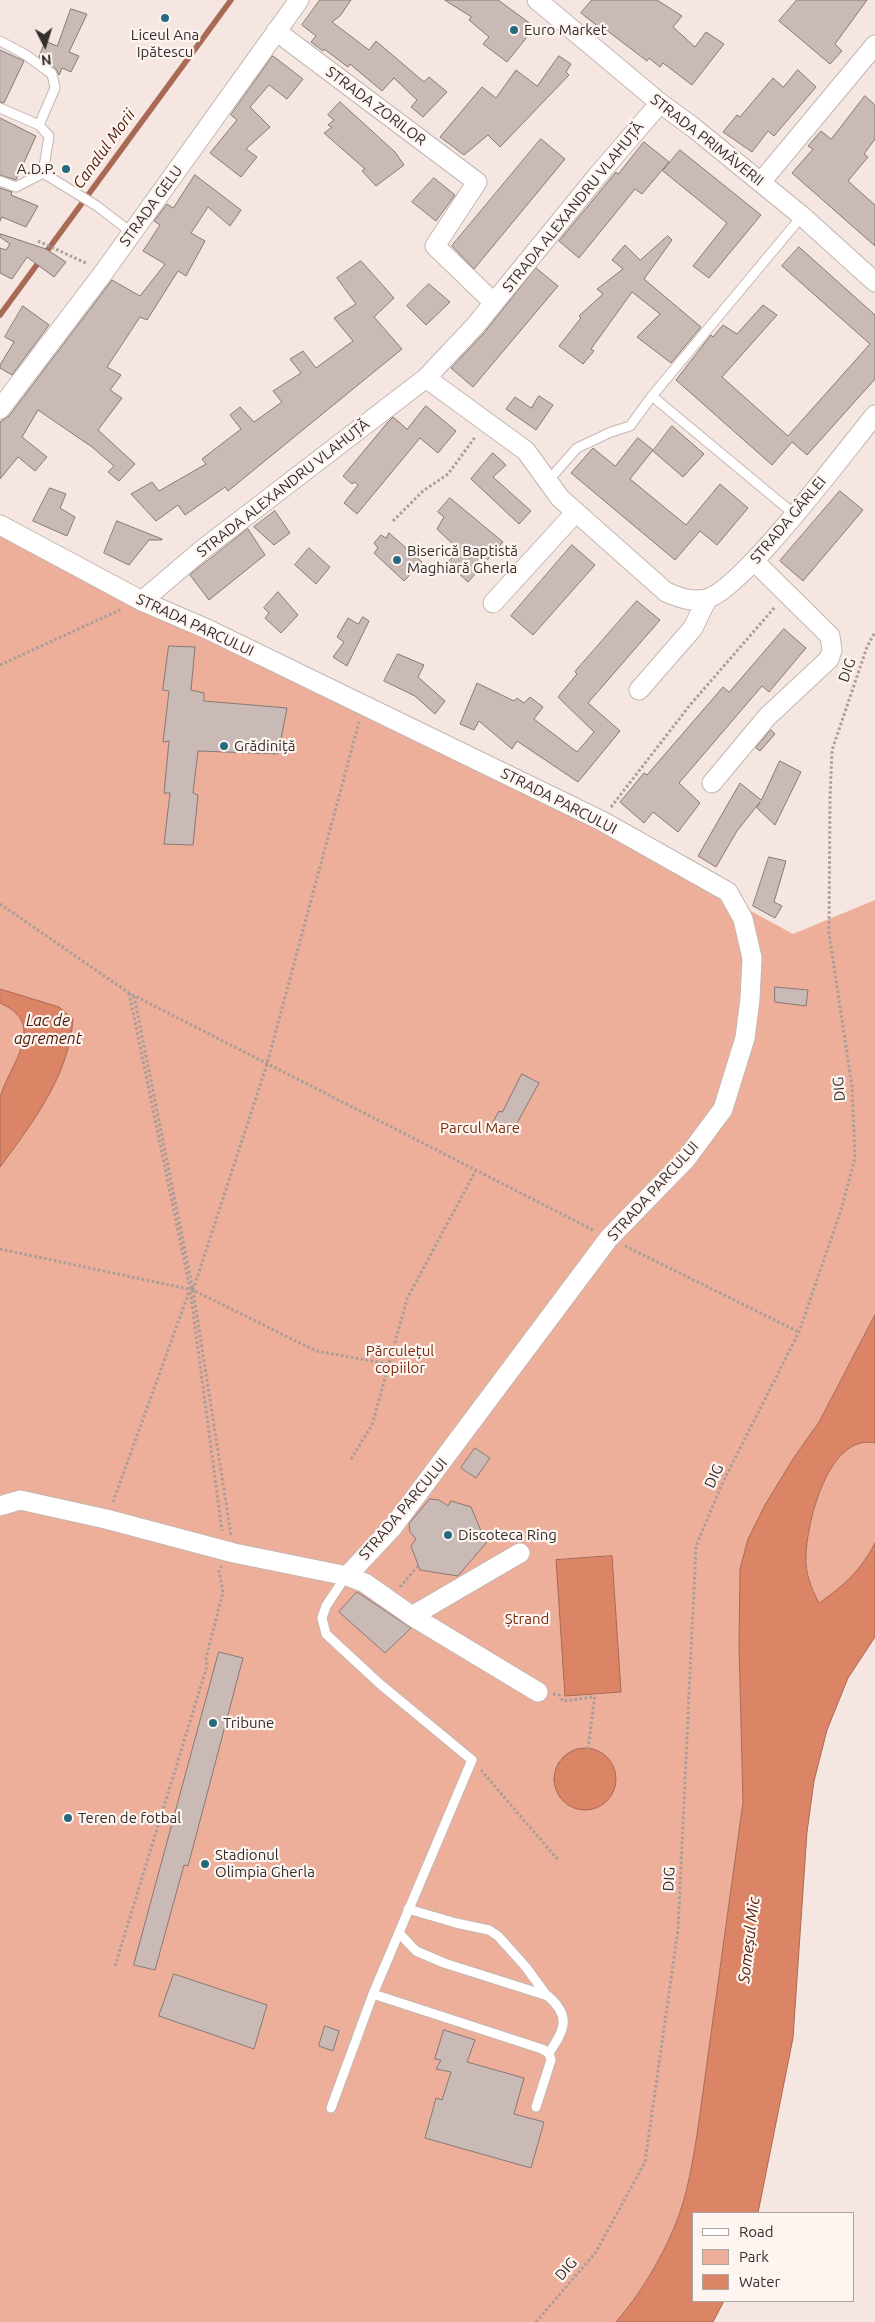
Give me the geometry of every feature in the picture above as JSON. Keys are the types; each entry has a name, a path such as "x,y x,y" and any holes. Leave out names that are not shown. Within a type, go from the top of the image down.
{"street":[{"name":"STRADA GELU","path":"0,409 104,272 298,0"},
{"name":"STRADA PRIMĂVERII","path":"537,0 660,103 802,216 875,282"},
{"name":"STRADA ZORILOR","path":"276,31 477,182 436,246 494,303"},
{"path":"761,182 875,45"},
{"name":"STRADA ALEXANDRU VLAHUȚĂ","path":"142,601 203,549 426,378 476,326 660,103"},
{"path":"426,378 526,451 546,482 576,512 493,603"},
{"name":"STRADA GÂRLEI","path":"576,512 666,592 685,600 707,598 727,588 754,561 875,415"},
{"name":"STRADA PARCULUI","path":"0,525 142,601 207,629 365,708 600,820 728,892 743,918 752,958 750,1000 745,1038 723,1109 686,1159 609,1238 392,1528 347,1576"},
{"path":"712,783 767,717 829,659 832,650 830,636 754,561"},
{"path":"639,690 693,628 707,598"},
{"path":"0,1506 20,1500 106,1519 230,1552 347,1576 365,1583 412,1616 538,1692"},
{"path":"412,1616 520,1553"}],"lane":[{"path":"0,41 26,55 52,74 54,88 39,125"},
{"path":"0,108 39,125 49,136 44,173"},
{"path":"44,173 97,206 132,233"},
{"path":"0,181 16,187 44,173"},
{"path":"546,482 577,448 611,432 630,426 652,396 802,216"},
{"path":"652,396 794,514"},
{"path":"332,2108 372,1994 472,1760 380,1684 326,1634 322,1618 326,1606 347,1576"},
{"path":"408,1909 456,1924 489,1930 498,1936 526,1966 548,1996 558,2005 564,2024 562,2032 549,2053"},
{"path":"399,1933 416,1951 444,1963 548,1996"},
{"path":"372,1994 542,2049 549,2053 551,2060 536,2107"}],"path":[{"path":"38,241 59,249 104,272"},
{"path":"393,521 423,491 448,474 463,451 487,422"},
{"path":"600,820 690,705 787,593"},
{"path":"0,665 142,601"},
{"name":"DIG","path":"536,2322 596,2252 645,2162 678,1930 696,1546 722,1484 799,1332 842,1210 854,1158 852,1086 829,933 830,799 832,750 867,647 875,632"},
{"path":"106,1519 192,1290 267,1064 365,708"},
{"path":"0,904 134,996 609,1238 799,1332"},
{"path":"129,993 192,1290 230,1552"},
{"path":"114,1966 207,1666 206,1658 223,1592 219,1571 230,1552 192,1290 134,996"},
{"path":"351,1459 372,1425 407,1299 476,1170"},
{"path":"0,1250 192,1290 316,1351 389,1364"},
{"path":"394,1593 418,1566"},
{"path":"538,1692 559,1695 563,1701 594,1696 588,1748"},
{"path":"472,1760 559,1861"}],"green space":[{"path":"0,533 574,815 793,934 875,900 875,1315 819,1422 793,1459 740,1569 739,1646 743,1802 698,2128 690,2176 676,2223 657,2262 642,2287 616,2322 0,2322"},
{"path":"875,1443 875,1543 856,1574 838,1590 818,1603 809,1576 806,1558 808,1529 812,1512 825,1479 834,1464 844,1452 855,1444"}],"water":[{"name":"Lac de agrement","path":"0,989 59,1007 73,1019 65,1060 57,1079 37,1115 0,1167 0,1098 22,1046 24,1034 22,1022 15,1012 0,1003"},
{"name":"Someșul Mic","path":"875,1315 875,1443 859,1444 845,1452 833,1465 816,1502 807,1540 806,1568 813,1592 819,1603 851,1577 864,1562 875,1543 875,1637 848,1678 827,1730 814,1781 807,1832 793,2038 758,2212 692,2212 692,2302 723,2302 713,2322 616,2322 642,2287 657,2262 676,2223 690,2176 698,2128 743,1802 739,1646 740,1569 748,1539 765,1505 793,1459 819,1422"},
{"path":"612,1556 621,1692 565,1696 556,1560"},
{"path":"585,1748 602,1753 607,1757 611,1762 616,1779 611,1796 607,1801 602,1805 585,1810 568,1805 563,1801 559,1796 554,1779 559,1762 563,1757 568,1753"}],"building":[{"path":"320,0 351,0 340,16 332,22 369,50 376,41 424,82 429,77 447,92 423,117 411,107 417,100 394,78 382,91 350,64 348,67 324,49 323,51 311,42 316,36 302,25"},
{"path":"445,0 498,0 535,27 507,62 483,44 489,37 469,20 471,17"},
{"path":"592,0 657,0 682,16 673,27 695,47 706,32 724,44 692,85 663,63 660,67 649,58 647,61 581,13"},
{"path":"797,0 867,0 835,44 842,51 830,64 779,21"},
{"path":"71,9 87,14 69,52 79,56 71,72 62,68 59,75 50,62 39,57 45,41 57,46"},
{"path":"0,50 24,61 4,103 0,102"},
{"path":"273,56 303,79 287,99 269,85 250,107 270,127 246,149 257,157 241,177 210,153 237,120 231,115"},
{"path":"559,56 571,64 566,72 569,75 500,147 488,135 464,155 440,137 482,87 496,98 516,70 537,86"},
{"path":"798,70 816,87 774,136 768,131 752,152 723,132 737,115 740,117 773,78 783,87"},
{"path":"865,96 875,105 875,139 864,154 868,157 848,181 875,205 875,246 792,173 813,149 808,146 821,131 831,139"},
{"path":"340,102 395,152 404,165 376,186 362,171 365,169 324,133 332,127 328,125 334,120 328,115"},
{"path":"0,118 36,136 16,180 0,175"},
{"path":"541,139 565,159 474,269 452,246"},
{"path":"644,142 669,162 642,194 635,189 579,258 559,241 616,172 618,174"},
{"path":"680,150 761,215 709,278 693,266 727,223 663,171"},
{"path":"195,175 241,210 230,226 208,207 191,233 205,241 186,276 178,271 147,320 140,317 107,367 121,375 110,390 122,398 98,430 135,464 119,481 108,472 114,466 92,447 38,410 22,437 47,457 35,471 18,457 0,479 0,422 9,416 112,280 140,296 165,264 143,251 160,225 154,221 167,204 173,208"},
{"path":"434,178 455,195 436,221 412,202"},
{"path":"0,188 12,192 11,195 38,206 26,227 2,217 0,221"},
{"path":"1,234 46,249 66,262 54,277 27,257 12,279 0,273 0,248 6,250 10,244 0,237"},
{"path":"668,236 672,240 644,279 701,327 671,363 637,337 660,314 632,292 591,349 594,351 583,364 559,346 581,318 579,316 603,294 597,289 623,269 612,260 625,245 640,260"},
{"path":"799,247 875,315 875,379 807,455 792,442 772,465 676,380 711,335 713,337 723,325 737,334 763,305 777,315 722,377 788,436 870,344 782,266"},
{"path":"361,261 394,298 374,317 402,349 228,491 225,487 185,515 178,505 156,521 131,494 152,482 159,491 206,464 202,459 241,429 230,415 240,407 254,422 282,402 273,391 301,373 290,359 303,351 316,368 353,341 334,318 356,304 337,278"},
{"path":"536,268 558,286 473,387 451,368 484,333"},
{"path":"429,284 450,302 426,325 407,306"},
{"path":"23,306 49,325 12,375 0,368 0,365 14,342 5,337"},
{"path":"539,396 553,405 536,430 506,409 515,397 531,408"},
{"path":"426,406 456,431 438,453 420,438 357,514 344,503 358,485 355,482 352,484 343,476 393,417 407,429"},
{"path":"672,426 704,454 683,477 653,451"},
{"path":"638,438 653,450 630,479 686,525 720,484 748,508 717,545 700,531 675,560 571,473 593,448 615,466"},
{"path":"493,453 506,465 493,477 531,511 519,524 471,479"},
{"path":"50,488 66,494 60,508 75,517 67,536 33,521"},
{"path":"840,491 863,510 803,581 780,561"},
{"path":"450,498 503,542 468,582 447,563 459,550 437,529 444,517 438,512"},
{"path":"275,511 290,533 274,545 254,527"},
{"path":"117,521 162,540 149,540 129,565 104,553"},
{"path":"248,529 265,555 209,600 190,575"},
{"path":"389,533 422,562 404,581 374,553 378,548 374,543 381,535 386,538"},
{"path":"572,545 595,565 533,635 511,616"},
{"path":"309,548 330,567 316,584 295,565"},
{"path":"278,592 298,615 281,633 265,618 269,613 264,608"},
{"path":"637,601 660,620 588,703 620,731 578,782 517,741 512,749 479,721 474,730 460,724 477,683 514,701 517,698 524,703 530,697 543,707 534,719 577,752 594,732 558,697 577,674 575,672"},
{"path":"363,617 369,621 347,666 333,657 344,642 337,637 348,618 358,624"},
{"path":"784,629 806,648 769,692 762,686 679,783 700,803 678,832 653,812 644,823 620,802 644,773 647,775 723,687 729,692"},
{"name":"Grădiniță","path":"169,646 195,647 191,690 204,693 204,701 287,708 278,754 198,751 193,793 198,795 193,845 164,844 170,793 164,793 169,741 163,742 169,691 163,690"},
{"path":"398,654 424,665 418,677 445,701 435,714 415,696 384,681"},
{"path":"771,730 775,734 760,751 756,748"},
{"path":"780,761 801,772 775,825 757,808 760,802 737,831 716,867 698,856 740,783 761,800"},
{"path":"769,857 786,861 774,902 782,906 775,918 753,906"},
{"path":"775,987 808,990 806,1006 775,1002"},
{"path":"522,1074 539,1083 511,1134 492,1124 499,1111 502,1112"},
{"path":"475,1448 490,1458 476,1478 461,1468"},
{"name":"Discoteca Ring","path":"430,1499 439,1500 448,1506 451,1501 471,1507 486,1543 458,1576 420,1570 411,1546 416,1539 410,1532 409,1524"},
{"path":"357,1592 411,1628 385,1653 339,1612"},
{"path":"219,1652 243,1658 188,1866 184,1865 155,1970 134,1965"},
{"path":"174,1974 267,2005 254,2049 159,2016"},
{"path":"325,2026 339,2031 333,2051 319,2046"},
{"path":"444,2030 475,2040 467,2062 524,2078 514,2114 544,2122 531,2168 425,2138 436,2098 442,2100 451,2072 436,2069 441,2060 435,2059"}],"waterway":[{"name":"Canalul Morii","path":"0,315 231,0"}],"place":[{"name":"Liceul Ana Ipătescu","path":"165,18"},
{"name":"Euro Market","path":"514,30"},
{"name":"A.D.P.","path":"66,169"},
{"name":"Biserică Baptistă Maghiară Gherla","path":"397,560"},
{"name":"Grădiniță","path":"224,746"},
{"name":"Discoteca Ring","path":"448,1535"},
{"name":"Tribune","path":"213,1723"},
{"name":"Teren de fotbal","path":"68,1818"},
{"name":"Stadionul Olimpia Gherla","path":"205,1864"}],"park label":[{"name":"Parcul Mare","path":"480,1128"},
{"name":"Părculețul copiilor","path":"400,1360"},
{"name":"Ștrand","path":"527,1619"}]}
